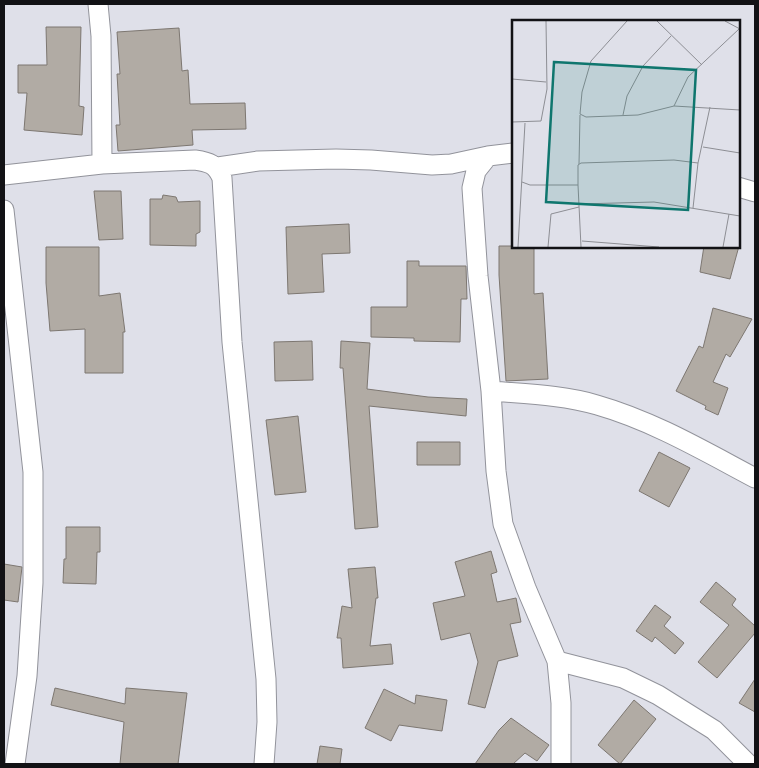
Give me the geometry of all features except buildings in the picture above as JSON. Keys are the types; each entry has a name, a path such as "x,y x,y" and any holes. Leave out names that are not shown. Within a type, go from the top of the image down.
{"street":[{"path":"98,4 101,36 102,164"},
{"path":"4,174 102,164 194,160 209,162 218,167 258,161 336,159 432,165 451,164 512,153"},
{"path":"488,156 476,171 472,188 478,276 491,391 496,471 503,524 526,588 557,661 561,704 561,764"},
{"path":"218,167 222,178 232,342 266,679 267,722 264,764"},
{"path":"739,187 755,192"},
{"path":"4,210 33,472 33,583 27,676 16,764"},
{"path":"491,391 538,395 596,405 652,425 755,478"},
{"path":"557,661 623,678 658,695 714,730 748,764"}]}
